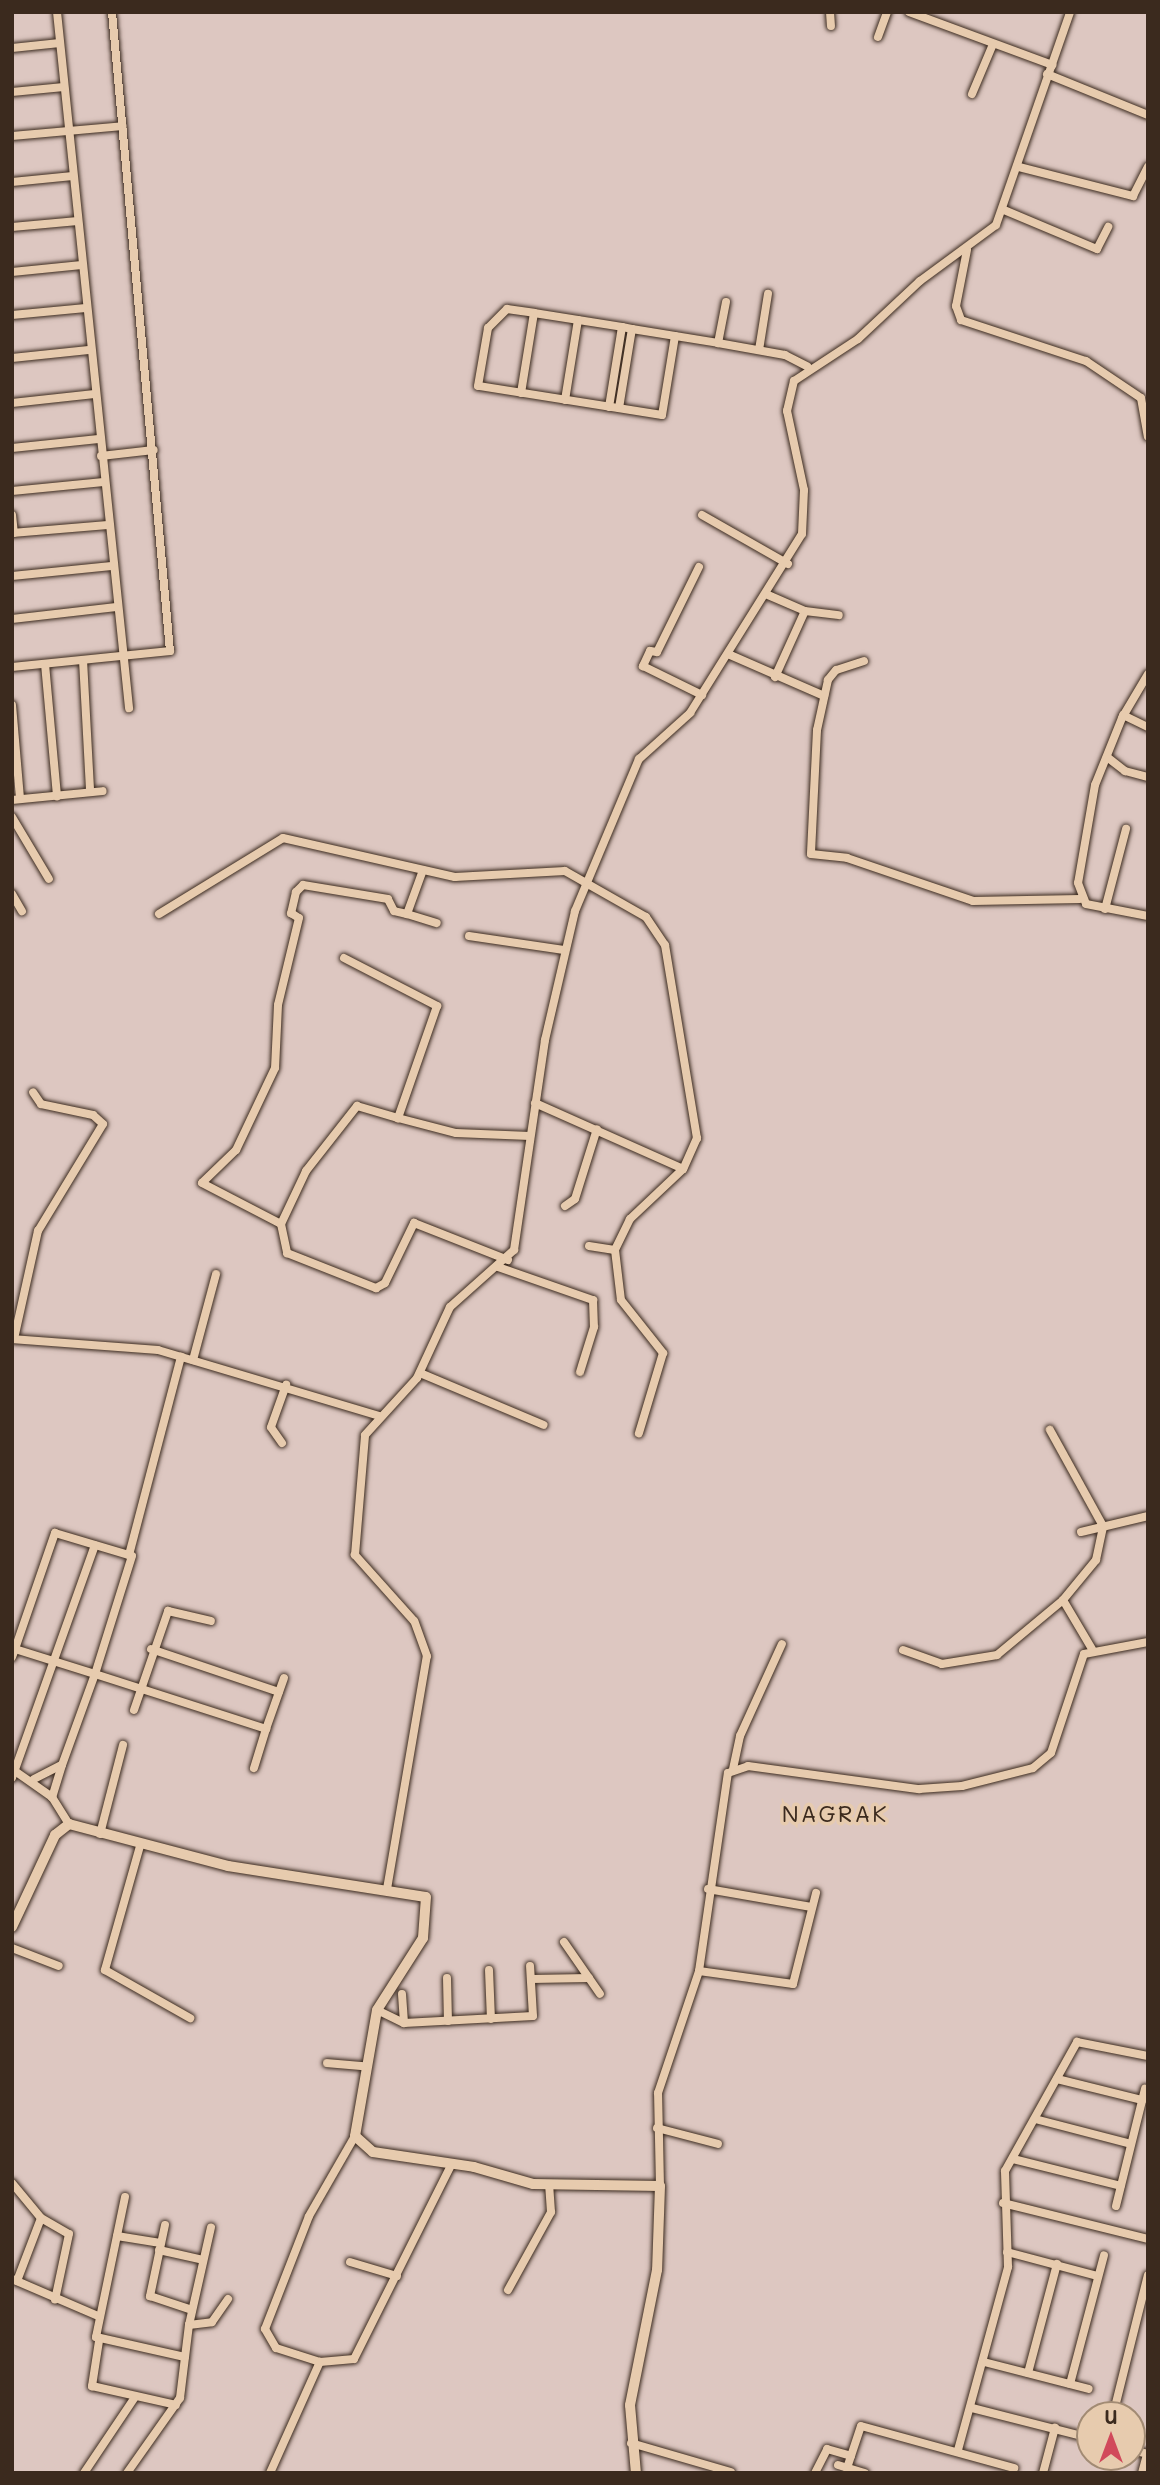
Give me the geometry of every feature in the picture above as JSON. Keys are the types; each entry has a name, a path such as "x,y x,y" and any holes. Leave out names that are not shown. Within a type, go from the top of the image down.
{"street":[{"path":"57,12 89,350 129,708"},
{"path":"12,667 170,651 154,450 112,12"},
{"path":"830,12 831,26"},
{"path":"878,37 887,12"},
{"path":"909,12 993,44 1148,115"},
{"path":"387,1889 427,1656 414,1621 355,1555 359,1455 379,1416 420,1373 450,1307 508,1261 519,1237 534,1103 564,950 639,759 702,695 788,564 806,512 787,400 807,366 858,339 920,281 967,250 1004,210 1070,12"},
{"path":"12,48 60,43"},
{"path":"972,94 993,44"},
{"path":"12,92 64,87"},
{"path":"12,136 123,126"},
{"path":"1019,167 1133,196 1148,167"},
{"path":"12,182 73,176"},
{"path":"1004,210 1097,249 1108,227"},
{"path":"12,227 78,221"},
{"path":"967,250 956,306 961,320 1086,361 1141,398 1148,436"},
{"path":"12,272 82,265"},
{"path":"759,350 768,294"},
{"path":"718,343 726,302"},
{"path":"12,315 86,308"},
{"path":"675,336 662,415 478,386 488,328 507,309 622,327 759,350 807,366"},
{"path":"521,393 534,313"},
{"path":"565,400 578,320"},
{"path":"609,407 622,327"},
{"path":"619,408 632,329"},
{"path":"12,358 89,350"},
{"path":"12,402 95,394"},
{"path":"12,448 99,439"},
{"path":"101,456 154,450"},
{"path":"12,491 104,482"},
{"path":"12,515 13,533 108,525"},
{"path":"702,515 788,564"},
{"path":"12,576 112,566"},
{"path":"699,568 657,652 650,651 643,666 702,695"},
{"path":"768,595 805,611 839,615"},
{"path":"12,619 116,607"},
{"path":"775,677 805,611"},
{"path":"728,654 775,677 824,696"},
{"path":"83,660 90,791"},
{"path":"864,661 836,670 824,696 809,845 814,858 847,858 973,901 1080,899 1105,909 1148,916"},
{"path":"46,664 57,796"},
{"path":"1080,899 1086,826 1123,715 1148,674"},
{"path":"12,705 16,799 103,791"},
{"path":"1123,715 1148,727"},
{"path":"1107,757 1125,771 1148,777"},
{"path":"12,817 48,879"},
{"path":"1105,909 1126,829"},
{"path":"159,914 283,838 423,870 469,877 565,872 637,910 665,944 697,1138 683,1170 630,1219 614,1250 621,1300 663,1353 639,1433"},
{"path":"407,914 423,870"},
{"path":"281,1224 202,1183 236,1150 275,1068 278,1005 299,918 291,912 296,892 303,886 388,899 394,911 438,923"},
{"path":"12,894 22,911"},
{"path":"469,936 564,950"},
{"path":"344,958 437,1006 398,1118"},
{"path":"33,1092 41,1104 93,1115 103,1124 38,1231 13,1339 120,1345 181,1357 286,1385 379,1416"},
{"path":"534,1103 597,1129 683,1170"},
{"path":"508,1261 414,1223 385,1283 376,1288 287,1253 281,1224 306,1171 357,1106 456,1133 530,1136"},
{"path":"565,1206 575,1199 597,1129"},
{"path":"589,1246 614,1250"},
{"path":"498,1268 593,1300 593,1332 585,1341 580,1372"},
{"path":"193,1360 216,1274"},
{"path":"52,1797 134,1562 130,1555 181,1357"},
{"path":"420,1373 544,1425"},
{"path":"282,1443 271,1431 286,1385"},
{"path":"903,1650 942,1664 997,1655 1063,1600 1096,1560 1103,1526 1050,1430"},
{"path":"1081,1532 1148,1516"},
{"path":"130,1555 53,1535 14,1653 140,1688 266,1729"},
{"path":"95,1545 55,1663 13,1772 34,1779 52,1797 69,1824 100,1835 140,1846 424,1895 430,1915 419,1948 377,2010 363,2066 355,2136 309,2216 265,2329 276,2348 320,2362 352,2362 452,2163"},
{"path":"1063,1600 1091,1649"},
{"path":"134,1710 151,1649 170,1609 211,1621"},
{"path":"733,1769 919,1789 962,1786 1033,1768 1048,1760 1078,1665 1091,1649 1148,1642"},
{"path":"636,2473 631,2443 631,2392 657,2270 660,2186 658,2093 699,1971 721,1798 733,1769 740,1736 782,1644"},
{"path":"151,1649 279,1692"},
{"path":"254,1768 284,1678"},
{"path":"100,1835 123,1745"},
{"path":"34,1779 62,1765"},
{"path":"12,1927 55,1835 69,1824"},
{"path":"140,1846 105,1970 190,2018"},
{"path":"708,1889 811,1907"},
{"path":"699,1971 793,1984 816,1893"},
{"path":"564,1942 600,1994"},
{"path":"12,1948 59,1966"},
{"path":"377,2010 404,2023 533,2016 530,1966"},
{"path":"489,1970 491,2019"},
{"path":"447,1978 448,2021"},
{"path":"531,1979 589,1978"},
{"path":"402,1994 404,2023"},
{"path":"958,2451 984,2362 1007,2252 1003,2177 1057,2079 1083,2040 1148,2056"},
{"path":"327,2063 363,2066"},
{"path":"1057,2079 1142,2100"},
{"path":"1116,2206 1144,2089"},
{"path":"1035,2119 1131,2144"},
{"path":"657,2128 718,2144"},
{"path":"355,2136 373,2151 452,2163 549,2186 612,2180 660,2186"},
{"path":"1013,2159 1121,2186"},
{"path":"12,2183 41,2218 69,2234 55,2300"},
{"path":"508,2290 551,2212 549,2186"},
{"path":"125,2197 99,2316 99,2341 92,2386 176,2405"},
{"path":"1003,2203 1148,2239"},
{"path":"41,2218 15,2280 55,2300 99,2316"},
{"path":"165,2225 151,2298 192,2310"},
{"path":"127,2473 176,2405 189,2325 211,2227"},
{"path":"117,2236 203,2260"},
{"path":"1007,2252 1098,2276"},
{"path":"1070,2384 1104,2255"},
{"path":"350,2262 397,2276"},
{"path":"1028,2372 1057,2264"},
{"path":"1116,2401 1148,2275"},
{"path":"189,2325 212,2322 228,2299"},
{"path":"99,2341 185,2357"},
{"path":"270,2473 320,2362"},
{"path":"984,2362 1089,2389"},
{"path":"84,2473 135,2397"},
{"path":"972,2408 1076,2434"},
{"path":"847,2468 862,2426 1014,2468"},
{"path":"1043,2473 1055,2428"},
{"path":"631,2443 731,2472"},
{"path":"815,2473 827,2449 851,2456"},
{"path":"1142,2473 1148,2454"},
{"path":"993,2473 996,2463"},
{"path":"838,2465 865,2473"}],"district":[{"name":"NAGRAK","path":"835,1813"}]}
